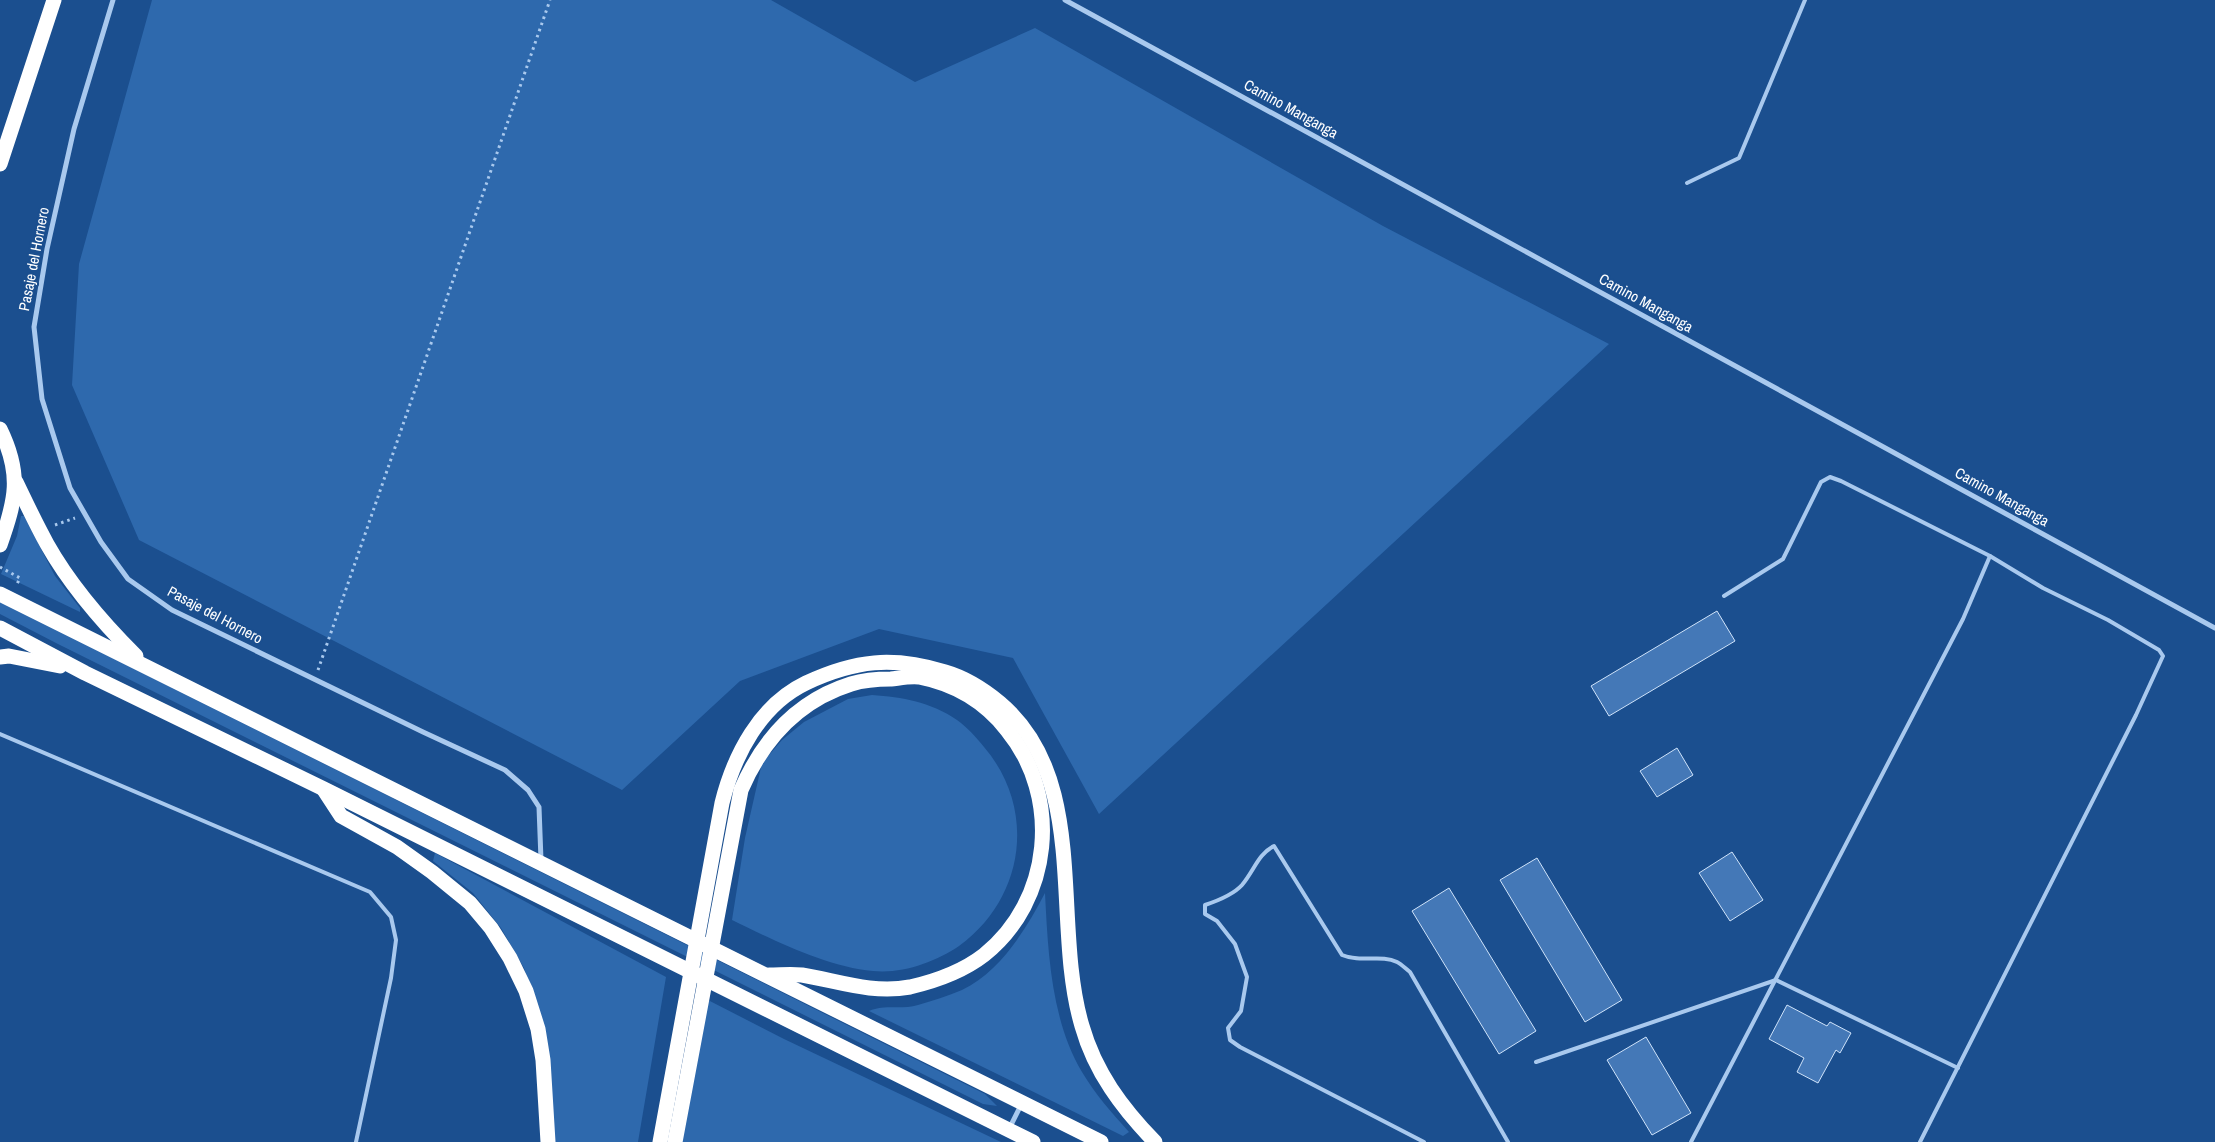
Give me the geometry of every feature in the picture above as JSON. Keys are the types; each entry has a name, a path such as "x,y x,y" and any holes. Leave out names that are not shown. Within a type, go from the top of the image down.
{"highway":[{"path":"0,164 54,0"},
{"path":"0,428 13,460 16,482 57,560 84,598 144,664"},
{"path":"0,545 16,482"},
{"path":"0,594 1101,1142"},
{"path":"0,628 85,673 324,789 1033,1142"},
{"path":"0,656 38,661 85,673"},
{"path":"660,1142 722,803 728,781 743,747 757,723 801,685 829,672 860,663 890,661 920,664 954,674 982,687 1006,708 1025,729 1044,761 1054,793 1060,828 1073,991 1088,1047 1115,1097 1155,1142"},
{"path":"676,1142 737,808 744,784 776,731 807,704 835,689 865,680 918,677 960,689 994,713 1021,747 1038,786 1043,820 1043,849 1035,882 1021,911 1002,938 984,955 961,970 937,980 915,986 882,990 853,987 800,975 766,975"},
{"path":"324,789 341,816 397,847 432,872 470,903 491,928 510,958 526,990 538,1029 543,1060 548,1142"}],"street":[{"name":"Pasaje del Hornero","path":"113,0 74,129 47,249 34,327 42,399 70,488 101,542 128,579 172,610 422,732 505,770 528,790 539,807 541,863"},
{"name":"Camino Manganga","path":"1065,0 2215,628"},
{"path":"1009,1130 1022,1102"}],"lane":[{"path":"1687,182 1739,158 1805,0"},
{"path":"1724,596 1783,559 1821,482 1830,478 1841,480 1990,556 2043,588 2108,620 2159,650 2163,656 2136,715 1920,1142"},
{"path":"1691,1142 1963,619 1990,556"},
{"path":"0,734 370,892 391,918 396,940 391,978 356,1142"},
{"path":"1424,1142 1240,1047 1230,1040 1228,1028 1241,1011 1247,978 1235,944 1216,921 1205,914 1205,905 1220,900 1241,886 1264,851 1274,846 1342,955 1353,960 1381,958 1396,961 1410,972 1508,1142"},
{"path":"1536,1062 1776,980 1958,1068"}],"path":[{"path":"315,680 550,0"},
{"path":"40,530 85,514"}],"shaded area":[{"path":"152,0 771,0 915,82 1035,28 1383,226 1609,344 1099,814 1013,658 879,629 740,681 622,790 139,540 72,385 79,264"},
{"path":"21,516 24,516 55,576 80,608 80,612 1,574 17,536"},
{"path":"0,602 985,1094 997,1106 983,1104 56,643 0,614"},
{"path":"872,695 905,699 927,705 947,714 965,726 984,747 1001,771 1012,798 1017,825 1016,852 1010,878 998,903 981,926 950,952 918,966 896,971 873,971 837,964 801,952 732,920 745,838 762,763 782,740 804,722 848,699"},
{"path":"435,853 666,977 638,1142 553,1142 540,1018 524,968 501,928 473,893 433,861"},
{"path":"1045,893 1053,985 1057,1008 1064,1030 1072,1052 1087,1080 1129,1132 1123,1136 869,1011 881,1008 918,1005 957,992 976,982 989,972 1011,948 1030,921"},
{"path":"704,998 784,1039 1001,1142 680,1142"}],"building":[{"path":"1717,611 1735,641 1609,716 1591,686"},
{"path":"1677,748 1693,775 1657,797 1640,771"},
{"path":"1732,852 1763,900 1730,921 1699,873"},
{"path":"1537,858 1622,1000 1585,1022 1500,880"},
{"path":"1449,888 1536,1031 1499,1054 1412,911"},
{"path":"1787,1005 1827,1026 1830,1022 1851,1033 1840,1053 1836,1050 1818,1083 1797,1072 1804,1058 1769,1039"},
{"path":"1646,1037 1691,1113 1652,1135 1607,1060"}]}
